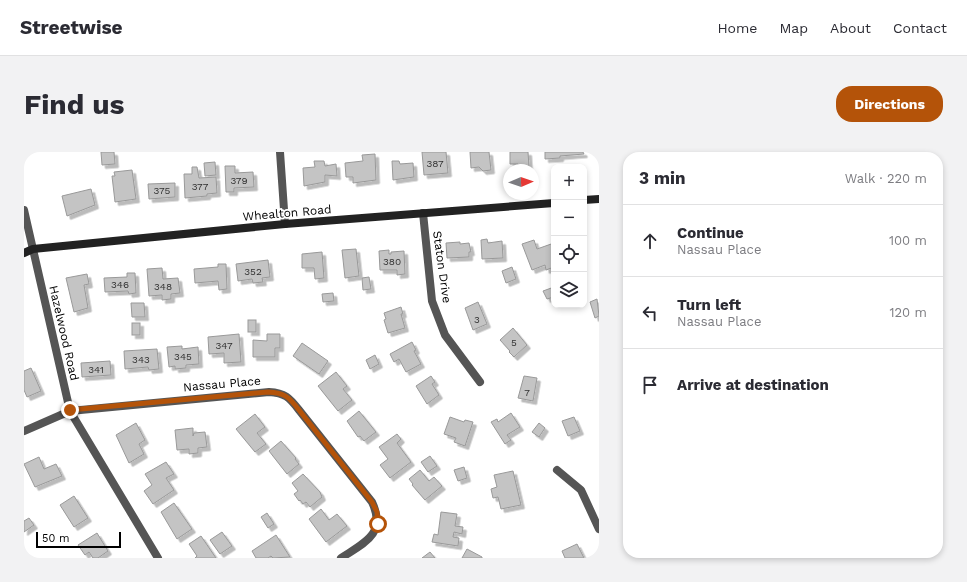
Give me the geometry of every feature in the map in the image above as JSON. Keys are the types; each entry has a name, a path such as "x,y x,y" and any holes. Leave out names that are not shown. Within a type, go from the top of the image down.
{"street":[{"path":"280,152 285,224"},
{"path":"587,200 599,199"},
{"name":"Whealton Road","path":"24,253 33,249 285,224 551,203"},
{"name":"Hazelwood Road","path":"24,210 70,410 158,558"},
{"name":"Staton Drive","path":"423,213 432,301 445,335 480,382"},
{"name":"Nassau Place","path":"24,431 70,410 268,392 282,393 290,399 299,410 372,502 377,512 378,524 373,536 341,558"},
{"path":"557,470 581,490 599,529"}],"building":[{"path":"101,152 114,152 115,164 102,165"},
{"path":"422,152 446,152 448,173 424,175"},
{"path":"470,152 489,152 491,170 483,171 479,167 471,168"},
{"path":"510,152 528,152 529,164 510,164"},
{"path":"545,152 583,152 584,154 545,159"},
{"path":"375,154 376,180 353,183 353,177 346,177 345,163 363,161 362,155"},
{"path":"314,161 324,161 325,166 336,164 337,176 325,175 325,182 304,186 303,168 315,167"},
{"path":"392,161 399,161 400,164 413,163 414,177 393,180"},
{"path":"215,162 216,175 205,176 204,163"},
{"path":"225,166 235,166 235,173 253,172 254,187 234,188 234,192 226,192"},
{"path":"192,167 197,167 199,178 216,177 217,193 207,194 207,196 185,198 184,174 192,174"},
{"path":"132,170 136,199 115,202 112,176 115,176 114,172"},
{"path":"175,183 175,197 149,199 148,184"},
{"path":"91,189 95,205 67,216 62,196"},
{"path":"487,239 488,243 502,241 503,258 482,259 481,240"},
{"path":"534,240 537,249 551,244 551,268 546,270 545,265 532,270 522,244"},
{"path":"460,242 460,244 469,243 471,252 469,252 469,257 447,258 446,243"},
{"path":"356,249 359,276 345,278 342,250"},
{"path":"389,250 389,254 391,254 391,252 404,251 405,274 397,275 397,270 380,270 379,251"},
{"path":"322,252 324,278 315,279 314,268 302,268 302,254"},
{"path":"268,260 270,277 262,278 263,282 253,283 252,279 238,281 236,264"},
{"path":"218,264 226,264 227,289 219,290 218,281 195,283 194,269 218,267"},
{"path":"512,267 516,279 506,283 502,271"},
{"path":"162,268 163,279 178,278 180,293 171,294 171,299 162,300 162,295 149,296 147,269"},
{"path":"127,273 135,273 136,293 129,294 128,291 105,292 104,278 127,277"},
{"path":"87,274 89,284 84,285 88,308 74,312 66,278"},
{"path":"369,277 371,289 363,290 362,278"},
{"path":"551,288 551,298 547,299 543,291"},
{"path":"333,293 334,301 323,302 322,294"},
{"path":"597,299 599,316 595,318 590,302"},
{"path":"478,302 487,324 473,330 465,308"},
{"path":"131,303 144,303 145,317 132,317"},
{"path":"401,307 403,314 401,314 405,328 388,333 384,320 386,319 384,313"},
{"path":"248,320 256,320 256,332 248,332"},
{"path":"132,323 140,323 140,335 132,335"},
{"path":"513,328 527,345 514,357 500,340"},
{"path":"239,334 241,362 224,363 224,353 209,354 208,337"},
{"path":"267,334 280,334 280,348 275,348 275,357 253,357 253,340 267,341"},
{"path":"412,342 416,350 414,351 421,364 406,372 399,359 394,362 390,354"},
{"path":"302,343 328,361 319,374 293,356"},
{"path":"182,346 182,349 198,347 199,364 186,365 186,368 175,369 175,366 169,367 167,347"},
{"path":"157,349 159,369 149,370 148,367 125,369 124,351"},
{"path":"375,355 379,364 370,369 366,360"},
{"path":"110,361 111,375 82,377 81,363"},
{"path":"31,368 41,391 27,397 24,390 24,371"},
{"path":"336,372 347,386 343,389 352,400 338,411 318,386"},
{"path":"431,376 435,382 432,384 439,395 427,404 416,386"},
{"path":"524,376 537,378 533,401 518,398"},
{"path":"359,411 376,432 364,441 360,436 358,437 347,421"},
{"path":"511,413 520,427 507,435 511,440 505,444 491,422 497,419 498,422"},
{"path":"255,414 265,427 257,433 266,444 255,452 236,429"},
{"path":"450,417 464,422 465,420 473,422 465,446 454,442 456,438 444,434"},
{"path":"574,417 580,431 568,436 562,421"},
{"path":"136,423 145,440 139,444 144,454 129,463 116,435"},
{"path":"539,423 545,428 539,437 532,432"},
{"path":"193,428 193,436 194,433 205,432 207,447 198,448 198,453 189,454 189,449 177,450 175,430"},
{"path":"397,434 401,439 397,443 411,462 390,478 380,465 388,459 379,447"},
{"path":"281,441 296,458 295,459 299,464 287,474 269,451"},
{"path":"430,456 437,466 428,472 421,462"},
{"path":"39,457 44,469 56,464 62,476 35,487 24,464"},
{"path":"166,462 174,474 166,478 174,490 153,504 144,491 152,485 145,474"},
{"path":"464,467 467,478 458,481 454,470"},
{"path":"420,470 429,481 434,477 442,486 425,500 412,485 413,484 409,479"},
{"path":"513,471 521,505 501,509 498,497 493,498 491,489 497,487 494,475"},
{"path":"303,474 320,492 322,497 310,507 306,502 303,504 300,500 299,501 294,494 298,491 292,483"},
{"path":"74,496 88,518 74,527 60,505"},
{"path":"174,503 192,529 177,539 161,512"},
{"path":"321,509 329,520 337,514 347,526 326,542 309,519"},
{"path":"441,512 457,514 455,526 463,527 462,534 454,532 453,537 459,538 458,546 432,542 434,534 438,535"},
{"path":"267,513 274,524 268,528 261,517"},
{"path":"29,518 34,525 24,532 24,521"},
{"path":"222,532 232,546 220,554 210,540"},
{"path":"97,533 108,551 98,558 93,558 89,552 85,555 78,545"},
{"path":"276,535 290,557 273,558 271,556 268,558 256,558 252,551"},
{"path":"201,536 216,558 195,558 197,556 189,544"},
{"path":"577,544 584,558 565,558 562,551"},
{"path":"467,549 482,557 482,558 462,558"},
{"path":"430,552 435,558 422,558"}],"route":[{"path":"70,410 268,392 282,393 290,399 372,502 377,512 378,524"}]}
